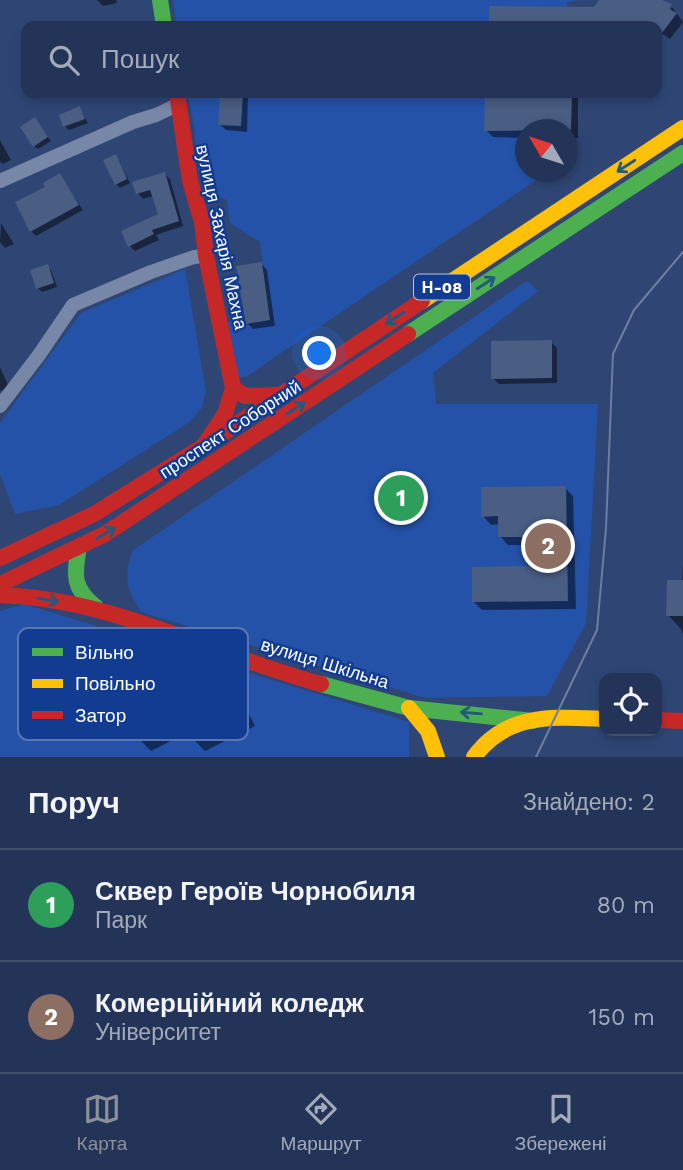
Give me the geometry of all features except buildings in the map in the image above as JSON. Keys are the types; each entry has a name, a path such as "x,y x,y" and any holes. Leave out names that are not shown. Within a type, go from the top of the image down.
{"main road":[{"path":"160,0 163,21"},
{"name":"вулиця Захарія Махна","path":"178,98 190,181 202,222 206,257 233,388"},
{"name":"проспект Соборний","path":"0,558 94,514 202,447 683,128"},
{"name":"проспект Соборний","path":"0,584 117,527 683,153"},
{"path":"202,447 225,414 233,388 245,396 279,395"},
{"path":"79,547 75,569 76,585 82,598 97,608"},
{"name":"вулиця Шкільна","path":"0,595 30,596 97,608 159,628"},
{"name":"вулиця Шкільна","path":"248,661 290,676 409,708 533,721"},
{"path":"409,708 428,731 437,757"},
{"path":"474,757 503,729 533,721 599,719"},
{"path":"662,720 683,721"}],"street":[{"path":"0,181 132,122 156,115 178,98"},
{"path":"0,406 73,305 151,272 194,257 206,257"}],"shaded area":[{"path":"173,0 580,0 567,2 565,21 176,21"},
{"path":"189,98 553,98 550,119 515,119 515,182 533,182 247,376 238,378 227,324 240,318 245,325 271,320 260,242 230,223 227,200 219,197 198,170"},
{"path":"185,269 206,392 201,409 188,423 59,505 15,514 0,474 0,423 81,313"},
{"path":"527,281 538,291 433,373 436,404 598,404 586,623 547,696 425,698 248,644 248,628 194,628 141,612 128,583 132,551"},
{"path":"24,604 102,628 18,628 18,740 248,740 248,673 409,722 409,757 0,757 0,611"}],"tram line":[{"path":"536,757 597,630 606,528 613,354 634,310 683,252"}],"traffic: fast":[{"path":"160,0 163,21"},
{"path":"408,334 683,153"},
{"path":"79,547 77,580 83,594 96,607"},
{"path":"321,684 409,708 533,721"}],"traffic: slow":[{"path":"422,301 683,128"},
{"path":"409,708 428,731 437,757"},
{"path":"474,757 487,742 501,732 532,720 599,719"}],"traffic: jam":[{"path":"178,98 190,181 202,222 206,256 233,388 225,414 205,444"},
{"path":"0,558 94,514 202,447 422,301"},
{"path":"0,584 105,534 408,334"},
{"path":"233,388 245,396 279,395"},
{"path":"0,595 83,607 157,628"},
{"path":"248,660 321,684"},
{"path":"662,720 683,721"}],"place":[{"name":"Сквер Героїв Чорнобиля","path":"401,498"},
{"name":"Комерційний коледж","path":"548,546"}]}
